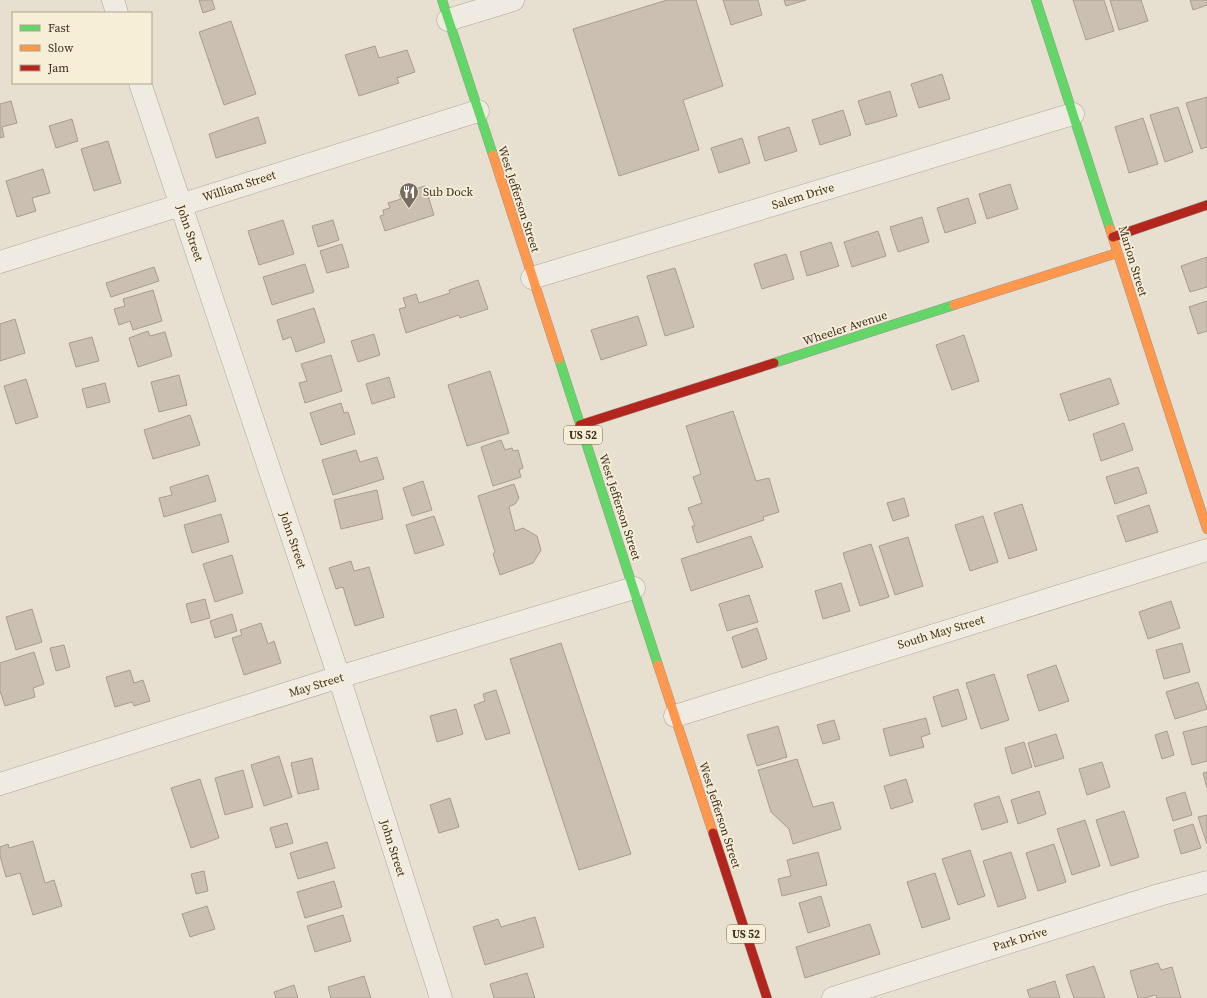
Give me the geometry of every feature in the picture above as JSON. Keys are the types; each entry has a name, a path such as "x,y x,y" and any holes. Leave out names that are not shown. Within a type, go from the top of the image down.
{"street":[{"path":"113,0 117,12"},
{"name":"West Jefferson Street","path":"442,0 767,998"},
{"path":"448,20 513,0"},
{"name":"Marion Street","path":"1036,0 1207,529"},
{"name":"John Street","path":"140,84 340,677 441,998"},
{"name":"William Street","path":"0,262 478,111"},
{"name":"Salem Drive","path":"532,278 1073,114"},
{"path":"1113,237 1207,205"},
{"name":"Wheeler Avenue","path":"580,424 1117,253"},
{"name":"South May Street","path":"675,716 1207,550"},
{"name":"May Street","path":"0,784 340,677 634,588"},
{"name":"Park Drive","path":"833,998 1159,895 1207,882"}],"building":[{"path":"199,0 212,0 215,9 203,13"},
{"path":"667,0 696,0 723,86 683,100 699,150 619,176 573,29"},
{"path":"723,0 758,0 762,15 731,25"},
{"path":"784,0 806,0 786,6"},
{"path":"1073,0 1104,0 1114,31 1086,40"},
{"path":"1110,0 1141,0 1148,21 1119,30"},
{"path":"1190,0 1207,0 1207,5 1193,10"},
{"path":"231,21 256,94 224,105 199,32"},
{"path":"375,46 379,58 407,50 415,72 397,78 399,83 359,96 345,55"},
{"path":"942,74 950,99 919,108 911,84"},
{"path":"890,91 897,116 866,125 858,101"},
{"path":"1207,97 1207,147 1201,149 1186,103"},
{"path":"11,101 17,123 2,127 4,137 0,138 0,104"},
{"path":"1178,107 1193,152 1165,162 1150,115"},
{"path":"843,110 851,135 820,145 812,120"},
{"path":"258,117 266,143 216,158 209,134"},
{"path":"1143,118 1158,164 1129,173 1115,127"},
{"path":"72,119 78,141 56,148 49,126"},
{"path":"789,127 797,151 765,161 758,137"},
{"path":"742,138 750,163 719,173 711,148"},
{"path":"108,141 121,183 94,191 81,149"},
{"path":"43,169 50,193 32,198 36,211 17,217 6,181"},
{"path":"1010,184 1018,209 987,219 979,194"},
{"name":"Sub Dock","path":"425,186 434,215 385,231 380,216 384,215 383,210 390,208 388,203 401,199 399,194"},
{"path":"968,198 976,223 945,233 937,208"},
{"path":"922,217 929,242 898,252 890,227"},
{"path":"283,220 294,254 259,265 248,231"},
{"path":"333,220 339,240 318,247 312,226"},
{"path":"878,231 886,256 852,267 844,242"},
{"path":"831,242 839,266 807,276 800,252"},
{"path":"342,244 349,267 327,273 320,251"},
{"path":"786,254 794,279 762,289 754,264"},
{"path":"1207,257 1207,287 1190,292 1181,266"},
{"path":"305,264 314,292 272,305 263,277"},
{"path":"154,267 159,281 111,297 106,283"},
{"path":"675,268 694,327 665,336 647,276"},
{"path":"478,280 488,309 460,318 459,315 406,333 399,309 406,307 403,298 416,294 419,303 450,293 449,290"},
{"path":"153,290 162,321 133,330 130,321 119,325 114,309 125,306 123,299"},
{"path":"1207,301 1207,331 1198,334 1189,307"},
{"path":"314,308 325,342 296,352 291,337 283,340 277,320"},
{"path":"638,316 647,345 601,360 591,330"},
{"path":"15,319 25,353 0,361 0,324"},
{"path":"148,331 150,336 165,332 172,356 138,367 129,338"},
{"path":"374,334 380,355 358,362 351,341"},
{"path":"964,335 979,381 952,390 936,345"},
{"path":"92,337 99,361 76,367 69,343"},
{"path":"331,355 342,391 305,403 299,383 307,381 301,364"},
{"path":"490,371 509,433 467,446 448,385"},
{"path":"179,375 187,405 159,412 151,382"},
{"path":"389,377 395,397 372,404 366,384"},
{"path":"1110,378 1119,404 1069,421 1060,394"},
{"path":"26,379 38,417 16,424 4,386"},
{"path":"105,383 110,402 87,408 82,389"},
{"path":"341,403 344,413 348,412 355,434 321,445 310,413"},
{"path":"733,411 756,481 769,478 779,512 763,517 764,520 697,543 692,526 695,526 688,508 702,503 693,477 701,474 686,426"},
{"path":"190,415 200,445 153,459 144,430"},
{"path":"1124,423 1133,450 1101,461 1093,434"},
{"path":"501,440 505,450 512,448 513,451 518,450 523,468 519,470 521,477 493,486 481,447"},
{"path":"356,450 360,462 377,457 384,479 333,495 322,460"},
{"path":"1138,467 1147,493 1115,504 1106,477"},
{"path":"208,475 216,501 164,517 159,498 172,495 170,487"},
{"path":"423,481 432,510 412,516 403,488"},
{"path":"514,484 519,498 515,504 509,507 515,531 523,528 537,536 541,550 533,563 500,575 493,554 495,552 478,496"},
{"path":"377,490 383,519 341,529 334,500"},
{"path":"904,498 909,516 893,521 887,503"},
{"path":"1022,504 1037,550 1009,559 994,513"},
{"path":"1149,505 1158,532 1126,542 1117,516"},
{"path":"221,514 229,542 192,553 184,525"},
{"path":"434,516 444,545 415,554 406,525"},
{"path":"983,516 998,562 970,571 955,525"},
{"path":"751,536 763,567 691,591 681,559"},
{"path":"908,537 923,586 895,595 879,546"},
{"path":"871,544 889,597 860,606 843,553"},
{"path":"232,555 243,593 215,602 203,564"},
{"path":"351,561 354,571 369,567 384,617 355,626 343,587 336,589 329,568"},
{"path":"841,583 850,611 823,619 815,591"},
{"path":"749,595 758,622 727,631 719,604"},
{"path":"205,599 210,618 191,623 186,604"},
{"path":"1171,601 1180,628 1148,639 1139,612"},
{"path":"32,609 42,642 16,650 6,617"},
{"path":"232,614 237,631 215,638 210,621"},
{"path":"261,623 268,644 274,641 281,663 244,675 232,638 242,635 240,630"},
{"path":"757,628 767,659 742,668 732,637"},
{"path":"561,643 631,854 579,870 510,659"},
{"path":"1182,643 1190,672 1164,679 1156,650"},
{"path":"64,645 70,667 56,671 50,648"},
{"path":"34,652 44,684 33,688 35,697 5,706 0,691 0,663"},
{"path":"1056,665 1069,701 1039,711 1027,675"},
{"path":"130,670 134,683 143,680 150,701 134,706 132,702 115,707 106,677"},
{"path":"994,674 1009,720 981,729 966,683"},
{"path":"1198,682 1207,709 1175,719 1166,692"},
{"path":"958,689 967,719 942,727 933,697"},
{"path":"496,690 510,733 486,740 474,705 485,701 483,694"},
{"path":"456,709 463,734 437,742 430,716"},
{"path":"926,718 930,734 921,737 924,747 890,756 883,729"},
{"path":"834,720 840,739 823,744 817,725"},
{"path":"778,726 787,757 757,766 747,735"},
{"path":"1207,726 1207,761 1192,765 1183,732"},
{"path":"1167,731 1174,755 1162,759 1155,735"},
{"path":"1056,734 1064,758 1035,767 1028,743"},
{"path":"1024,742 1032,767 1012,774 1005,748"},
{"path":"279,756 292,797 264,806 251,765"},
{"path":"312,758 319,789 298,794 291,763"},
{"path":"797,759 813,807 833,802 841,829 793,844 789,829 771,812 758,770"},
{"path":"1102,762 1110,787 1087,795 1079,769"},
{"path":"243,770 253,807 225,815 215,778"},
{"path":"1207,772 1207,788 1203,773"},
{"path":"200,779 219,838 191,848 171,788"},
{"path":"906,779 913,802 891,809 884,786"},
{"path":"1039,791 1046,814 1018,824 1011,800"},
{"path":"1185,792 1192,815 1173,821 1166,798"},
{"path":"999,796 1008,822 982,830 974,804"},
{"path":"450,798 459,827 439,833 430,805"},
{"path":"1124,811 1139,857 1111,866 1096,820"},
{"path":"1207,815 1207,844 1198,817"},
{"path":"1085,820 1100,866 1072,875 1057,829"},
{"path":"287,823 293,843 276,848 270,828"},
{"path":"1193,824 1201,848 1181,854 1174,830"},
{"path":"33,841 45,883 54,880 62,906 33,915 20,873 6,877 0,856 0,847 8,844 9,848"},
{"path":"327,842 335,868 298,879 290,853"},
{"path":"1054,844 1066,882 1038,891 1026,853"},
{"path":"970,850 985,896 958,905 942,859"},
{"path":"818,852 827,885 782,896 778,879 791,876 787,860"},
{"path":"1011,852 1026,898 998,907 983,861"},
{"path":"204,871 208,891 196,894 191,874"},
{"path":"935,873 950,919 922,928 907,882"},
{"path":"334,881 342,907 305,918 297,892"},
{"path":"821,896 830,926 808,933 799,903"},
{"path":"207,906 215,929 190,937 182,914"},
{"path":"343,915 351,941 315,952 307,926"},
{"path":"535,917 544,947 485,965 473,927 498,919 501,927"},
{"path":"870,924 880,954 805,978 796,947"},
{"path":"1158,963 1161,970 1172,967 1181,998 1157,998 1156,995 1138,998 1130,971"},
{"path":"1094,966 1105,998 1074,998 1066,975"},
{"path":"527,973 535,998 494,998 490,984"},
{"path":"364,976 371,998 331,998 328,987"},
{"path":"1055,981 1060,998 1030,998 1027,990"},
{"path":"294,985 298,998 276,998 274,992"}],"traffic: fast":[{"path":"442,0 493,155"},
{"path":"1036,0 1110,229"},
{"path":"774,363 954,305"},
{"path":"559,359 658,665"}],"traffic: slow":[{"path":"493,155 559,359"},
{"path":"1110,229 1207,529"},
{"path":"954,305 1117,253"},
{"path":"658,665 713,833"}],"traffic: jam":[{"path":"1113,237 1207,205"},
{"path":"580,425 774,363"},
{"path":"713,833 767,998"}],"place":[{"name":"Sub Dock","path":"409,209"}]}
